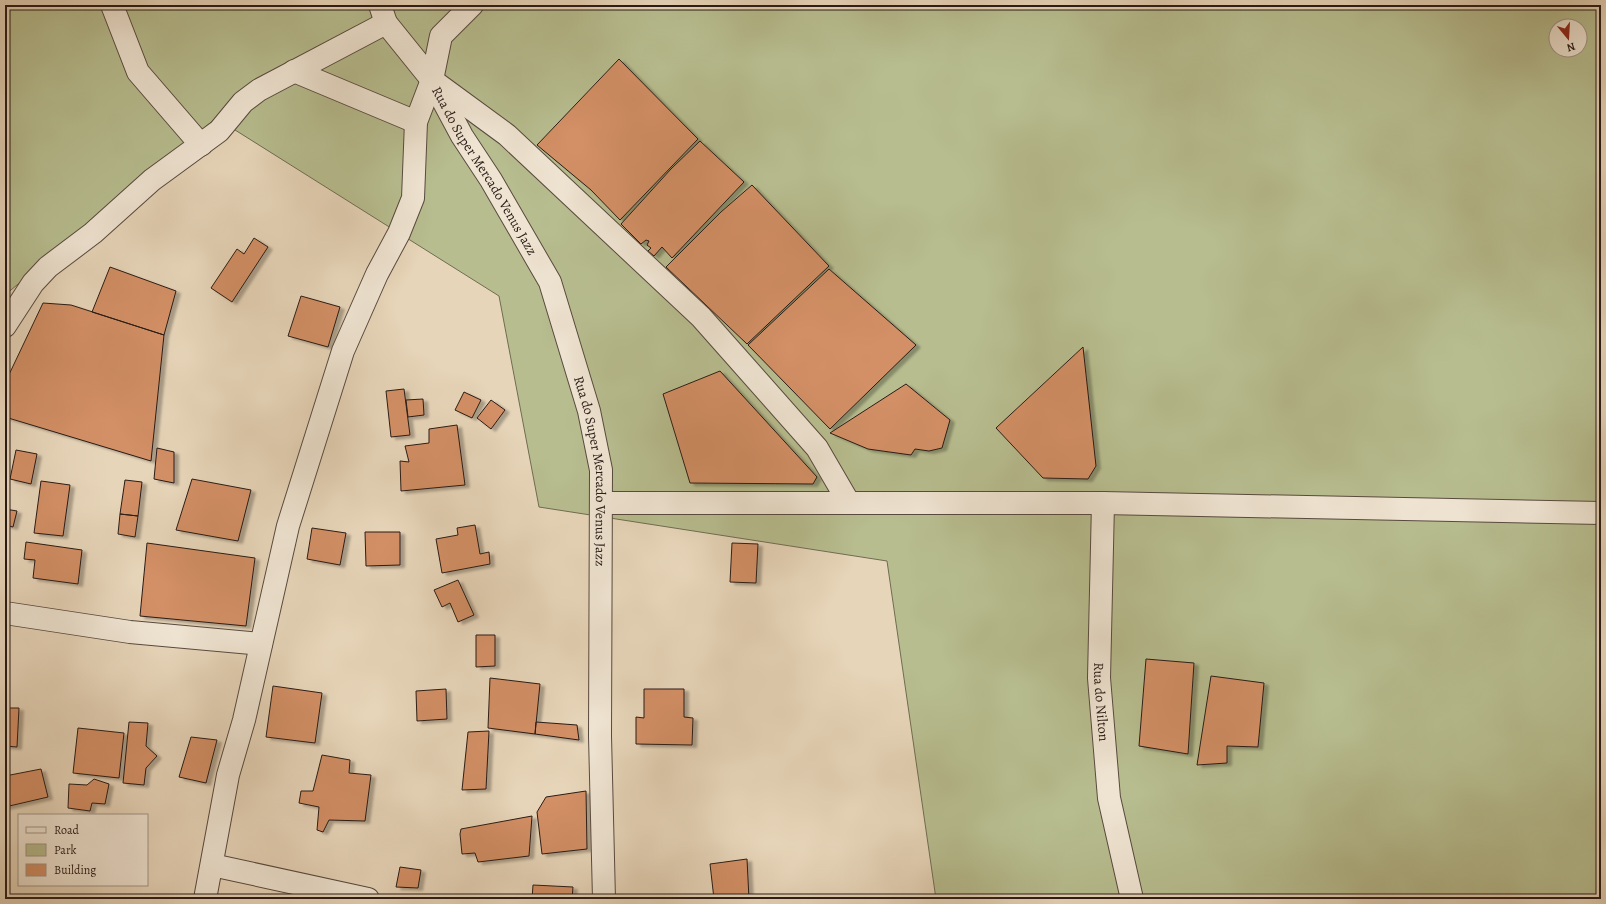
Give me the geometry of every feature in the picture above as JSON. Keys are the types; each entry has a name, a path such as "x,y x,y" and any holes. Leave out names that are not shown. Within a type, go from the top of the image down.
{"street":[{"path":"112,5 138,72 201,145"},
{"path":"205,899 228,775 244,720 288,526 343,351 377,274 399,233 413,198 416,122 432,80 441,36 472,5"},
{"path":"5,326 33,283 48,267 93,233 152,180 219,131 248,98 259,90 294,71 383,14 432,80 507,135 701,318 817,448 849,503"},
{"path":"294,71 416,122"},
{"name":"Rua do Super Mercado Venus Jazz","path":"432,80 462,136 491,180 550,282 589,411 601,470 600,736 604,899"},
{"path":"601,503 1103,502 1601,513"},
{"name":"Rua do Nilton","path":"1103,502 1099,678 1109,798 1132,899"},
{"path":"5,613 130,632 261,644"},
{"path":"212,865 368,899"}],"green space":[{"path":"5,5 1601,5 1601,899 936,899 887,561 539,507 499,296 216,118 5,295"}],"building":[{"path":"619,59 698,139 620,220 591,190 537,145"},
{"path":"700,141 744,182 672,258 662,247 654,256 648,251 651,248 647,245 649,241 646,240 641,244 621,224 671,169"},
{"path":"752,185 829,266 747,344 666,267 721,212"},
{"path":"254,238 268,247 232,302 211,288 237,249 244,254"},
{"path":"110,267 176,291 164,335 92,312"},
{"path":"829,269 916,345 830,429 748,345"},
{"path":"301,296 340,307 328,347 288,336"},
{"path":"43,303 71,305 164,335 151,461 5,417 5,383"},
{"path":"1083,347 1096,466 1088,479 1043,478 996,428"},
{"path":"720,371 817,477 813,484 690,483 663,394"},
{"path":"906,384 950,420 942,448 929,451 915,449 911,455 868,449 830,433"},
{"path":"404,389 410,435 391,437 386,391"},
{"path":"464,392 481,400 472,418 455,410"},
{"path":"423,399 424,415 408,417 406,400"},
{"path":"491,400 505,410 491,429 477,418"},
{"path":"457,425 465,485 401,491 400,461 409,462 405,446 429,443 429,429"},
{"path":"157,448 174,452 174,483 154,479"},
{"path":"16,450 37,454 31,484 10,479"},
{"path":"192,479 251,490 238,541 176,530"},
{"path":"125,480 142,482 138,516 120,514"},
{"path":"41,481 70,485 63,536 34,533"},
{"path":"5,509 17,511 13,527 5,525"},
{"path":"120,514 138,516 135,537 118,534"},
{"path":"475,525 480,554 489,552 490,564 442,573 436,539 458,535 457,528"},
{"path":"312,528 346,533 340,565 307,559"},
{"path":"365,532 400,532 400,565 366,566"},
{"path":"26,542 82,550 78,584 33,578 35,560 24,559"},
{"path":"147,543 255,558 246,626 140,616"},
{"path":"732,543 758,544 756,583 730,582"},
{"path":"458,580 474,615 458,622 450,603 442,607 434,590"},
{"path":"476,635 495,635 495,666 476,667"},
{"path":"1146,659 1194,663 1188,754 1139,746"},
{"path":"1211,676 1264,683 1258,747 1227,746 1227,763 1197,765"},
{"path":"490,678 540,684 535,734 488,728"},
{"path":"273,686 322,693 315,743 266,737"},
{"path":"446,689 447,719 417,721 416,691"},
{"path":"644,689 684,689 684,717 693,718 692,745 636,744 636,717 644,718"},
{"path":"5,708 19,708 17,747 5,746"},
{"path":"129,722 148,723 146,746 157,756 146,768 144,785 123,783"},
{"path":"536,722 577,725 579,740 535,734"},
{"path":"78,728 124,733 119,778 73,773"},
{"path":"489,731 486,789 462,790 468,732"},
{"path":"191,737 217,740 206,783 179,777"},
{"path":"322,755 350,760 349,773 371,775 365,821 329,820 323,832 317,830 319,807 299,803 301,791 313,791"},
{"path":"41,769 48,797 5,807 5,776"},
{"path":"94,779 109,784 105,804 92,803 90,811 68,808 69,784 87,785"},
{"path":"586,791 587,849 542,854 537,812 546,797"},
{"path":"532,816 529,856 478,862 475,853 462,854 461,829"},
{"path":"747,859 749,899 714,899 710,864"},
{"path":"400,867 421,870 418,888 396,887"},
{"path":"533,885 573,887 572,899 532,899"}]}
